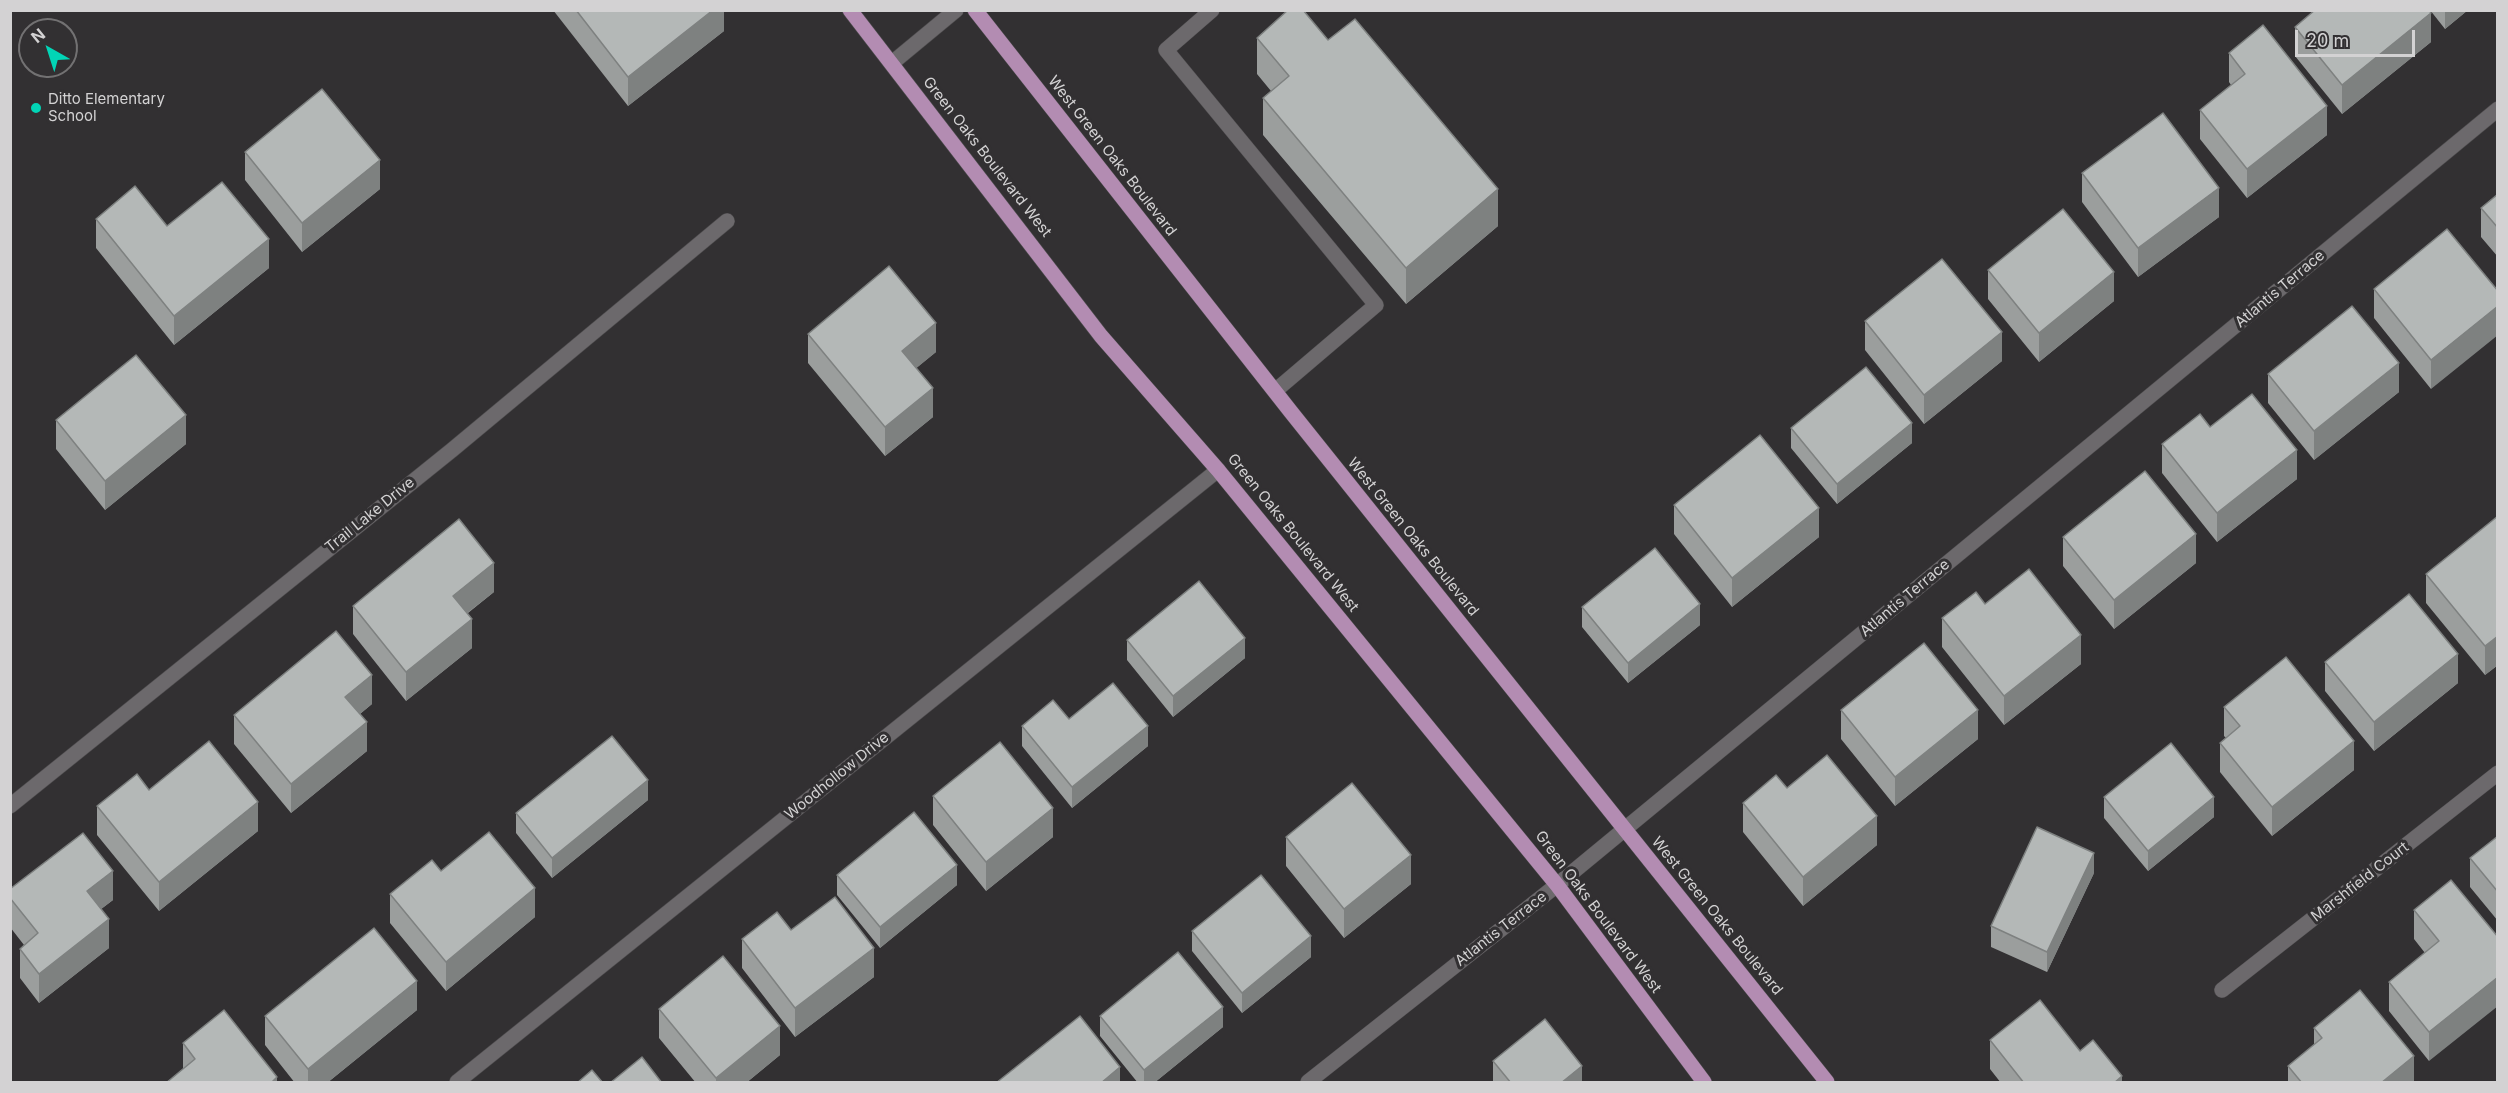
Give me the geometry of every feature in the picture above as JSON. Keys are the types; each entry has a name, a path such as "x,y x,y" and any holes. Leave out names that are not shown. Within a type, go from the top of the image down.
{"main road":[{"name":"Green Oaks Boulevard West","path":"850,10 1101,336 1218,470 1557,885 1704,1083"},
{"name":"West Green Oaks Boulevard","path":"975,10 1275,392 1827,1083"}],"street":[{"path":"892,63 956,10"},
{"path":"1212,10 1166,50 1376,305 1275,392"},
{"name":"Atlantis Terrace","path":"1308,1083 1557,885 2498,109"},
{"name":"Trail Lake Drive","path":"10,806 452,450 727,221"},
{"name":"Woodhollow Drive","path":"457,1083 1218,470"},
{"name":"Marshfield Court","path":"2222,990 2498,773"}],"building":[{"path":"576,10 713,10 628,77"},
{"path":"1288,10 1303,10 1328,40 1355,19 1498,189 1406,268 1263,98 1289,76 1257,38"},
{"path":"2315,10 2429,10 2431,13 2342,85 2295,27"},
{"path":"2263,25 2327,106 2247,169 2200,110 2245,74 2229,53"},
{"path":"322,89 380,160 302,223 245,152"},
{"path":"2163,113 2219,188 2138,248 2082,173"},
{"path":"222,182 269,239 174,316 96,219 135,186 167,226"},
{"path":"2498,194 2498,228 2481,208"},
{"path":"2063,209 2114,272 2039,333 1988,270"},
{"path":"2447,229 2498,291 2498,306 2431,360 2374,289"},
{"path":"1942,259 2002,332 1924,395 1865,321"},
{"path":"889,266 936,323 902,351 933,388 885,427 808,334"},
{"path":"2352,306 2399,363 2314,431 2268,374"},
{"path":"136,355 186,415 105,481 56,420"},
{"path":"1866,367 1912,423 1837,484 1791,428"},
{"path":"2252,394 2297,450 2217,513 2162,444 2200,414 2210,427"},
{"path":"1760,435 1819,508 1732,578 1674,505"},
{"path":"2145,471 2196,534 2114,600 2063,537"},
{"path":"2498,516 2498,636 2485,646 2426,574"},
{"path":"459,519 494,563 453,596 472,619 406,672 353,606"},
{"path":"1655,548 1700,604 1628,663 1582,607"},
{"path":"2029,569 2081,635 2004,696 1942,618 1976,592 1985,604"},
{"path":"1199,581 1245,638 1173,696 1127,640"},
{"path":"2409,594 2458,654 2374,722 2325,662"},
{"path":"336,631 372,675 345,697 367,722 291,784 234,715"},
{"path":"1924,643 1978,710 1895,777 1841,710"},
{"path":"2286,657 2354,741 2272,807 2220,743 2240,726 2224,707"},
{"path":"1113,683 1148,726 1072,787 1022,726 1053,700 1069,719"},
{"path":"612,736 648,780 552,858 516,813"},
{"path":"209,741 258,802 159,882 97,806 137,774 149,790"},
{"path":"1000,742 1053,808 986,862 933,796"},
{"path":"2171,743 2214,797 2148,851 2104,797"},
{"path":"1827,755 1877,816 1803,877 1743,803 1776,775 1787,788"},
{"path":"1352,783 1411,855 1344,909 1286,837"},
{"path":"914,812 957,865 880,927 837,875"},
{"path":"2037,827 2094,853 2047,952 1991,926"},
{"path":"489,832 535,888 446,962 390,894 432,860 441,871"},
{"path":"83,833 113,871 87,891 109,919 39,974 20,949 38,933 10,898 10,889"},
{"path":"2498,836 2498,892 2470,858"},
{"path":"1261,875 1311,936 1242,993 1192,931"},
{"path":"2451,880 2498,937 2498,977 2429,1032 2389,982 2439,941 2414,910"},
{"path":"835,897 874,948 795,1008 742,939 777,912 791,930"},
{"path":"374,928 417,981 308,1069 265,1016"},
{"path":"1178,952 1223,1007 1144,1070 1100,1016"},
{"path":"723,956 780,1026 716,1078 659,1009"},
{"path":"2360,990 2414,1056 2381,1083 2302,1083 2288,1066 2322,1038 2314,1028"},
{"path":"2040,1000 2080,1051 2093,1040 2122,1076 2114,1083 2024,1083 1990,1040"},
{"path":"224,1010 277,1077 271,1083 166,1083 195,1059 183,1043"},
{"path":"1080,1016 1120,1067 1101,1083 996,1083"},
{"path":"1545,1019 1582,1066 1561,1083 1511,1083 1493,1061"},
{"path":"642,1057 662,1083 610,1083"},
{"path":"592,1070 603,1083 577,1083"}],"place":[{"name":"Ditto Elementary School","path":"36,108"}]}
